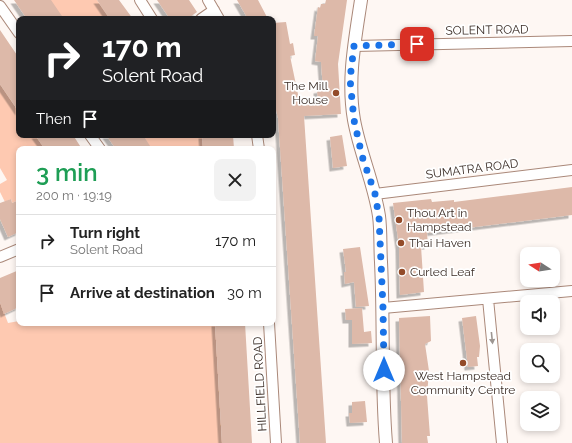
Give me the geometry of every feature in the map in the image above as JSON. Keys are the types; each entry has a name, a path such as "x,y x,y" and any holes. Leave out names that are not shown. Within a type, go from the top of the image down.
{"street":[{"path":"140,0 150,16"},
{"path":"208,0 216,14"},
{"path":"361,0 350,79 354,120 362,156 375,194 379,217 386,443"},
{"path":"0,6 16,29"},
{"name":"SOLENT ROAD","path":"354,46 572,41"},
{"name":"SUMATRA ROAD","path":"375,194 572,170"},
{"path":"1,255 16,250"},
{"path":"383,308 572,291"},
{"path":"488,299 502,443"},
{"name":"HILLFIELD ROAD","path":"270,326 276,443"}],"shaded area":[{"path":"49,0 97,0 108,16 57,16"},
{"path":"0,84 16,108 16,138 37,138 43,146 16,146 16,201 12,203 11,199 5,202 0,192 0,184 7,180 0,168"},
{"path":"145,138 202,138 203,146 149,146"},
{"path":"0,302 8,323 16,322 16,326 215,326 222,443 0,443"}],"building":[{"path":"14,0 51,0 62,16 25,16"},
{"path":"97,0 119,0 131,16 108,16"},
{"path":"157,0 189,0 197,12 191,16 168,16"},
{"path":"237,0 258,0 266,16 246,16"},
{"path":"326,0 347,0 338,64 341,114 304,116 326,443 300,443 278,118 276,110 276,23 286,22 290,44 293,43 295,55 290,56 300,104 307,103 308,107 308,103 318,102 317,90 323,89 321,62 315,61 318,36 314,36 318,7 320,8 321,4 325,4"},
{"path":"0,30 16,54 16,108 0,84"},
{"path":"342,135 347,166 333,168 330,137"},
{"path":"37,138 75,138 80,146 43,146"},
{"path":"108,138 145,138 150,146 114,146"},
{"path":"202,138 233,138 234,146 203,146"},
{"path":"572,187 572,215 427,233 428,246 421,246 424,292 400,295 399,246 393,203 431,199 432,202 454,200 454,202"},
{"path":"11,199 12,203 16,201 16,233 8,237 0,219 0,203"},
{"path":"360,247 369,306 356,307 354,282 345,284 344,272 346,272 343,249"},
{"path":"16,271 16,308 4,314 0,302 0,278"},
{"path":"362,308 364,332 371,331 372,343 352,344 352,320 346,320 345,309"},
{"path":"430,316 431,341 425,344 429,371 427,396 430,436 427,436 428,443 402,443 399,318"},
{"path":"476,316 480,346 479,357 477,357 478,366 468,367 462,318"},
{"path":"215,326 245,326 252,443 222,443"},
{"path":"365,401 367,422 350,423 349,413 352,413 352,402"}],"place":[{"name":"The Mill House","path":"336,93"},
{"name":"Thou Art in Hampstead","path":"399,220"},
{"name":"Thai Haven","path":"401,243"},
{"name":"Curled Leaf","path":"402,272"},
{"name":"West Hampstead Community Centre","path":"463,363"}],"route":[{"path":"384,370 379,217 375,194 362,156 354,120 350,79 354,46 417,44"}]}
